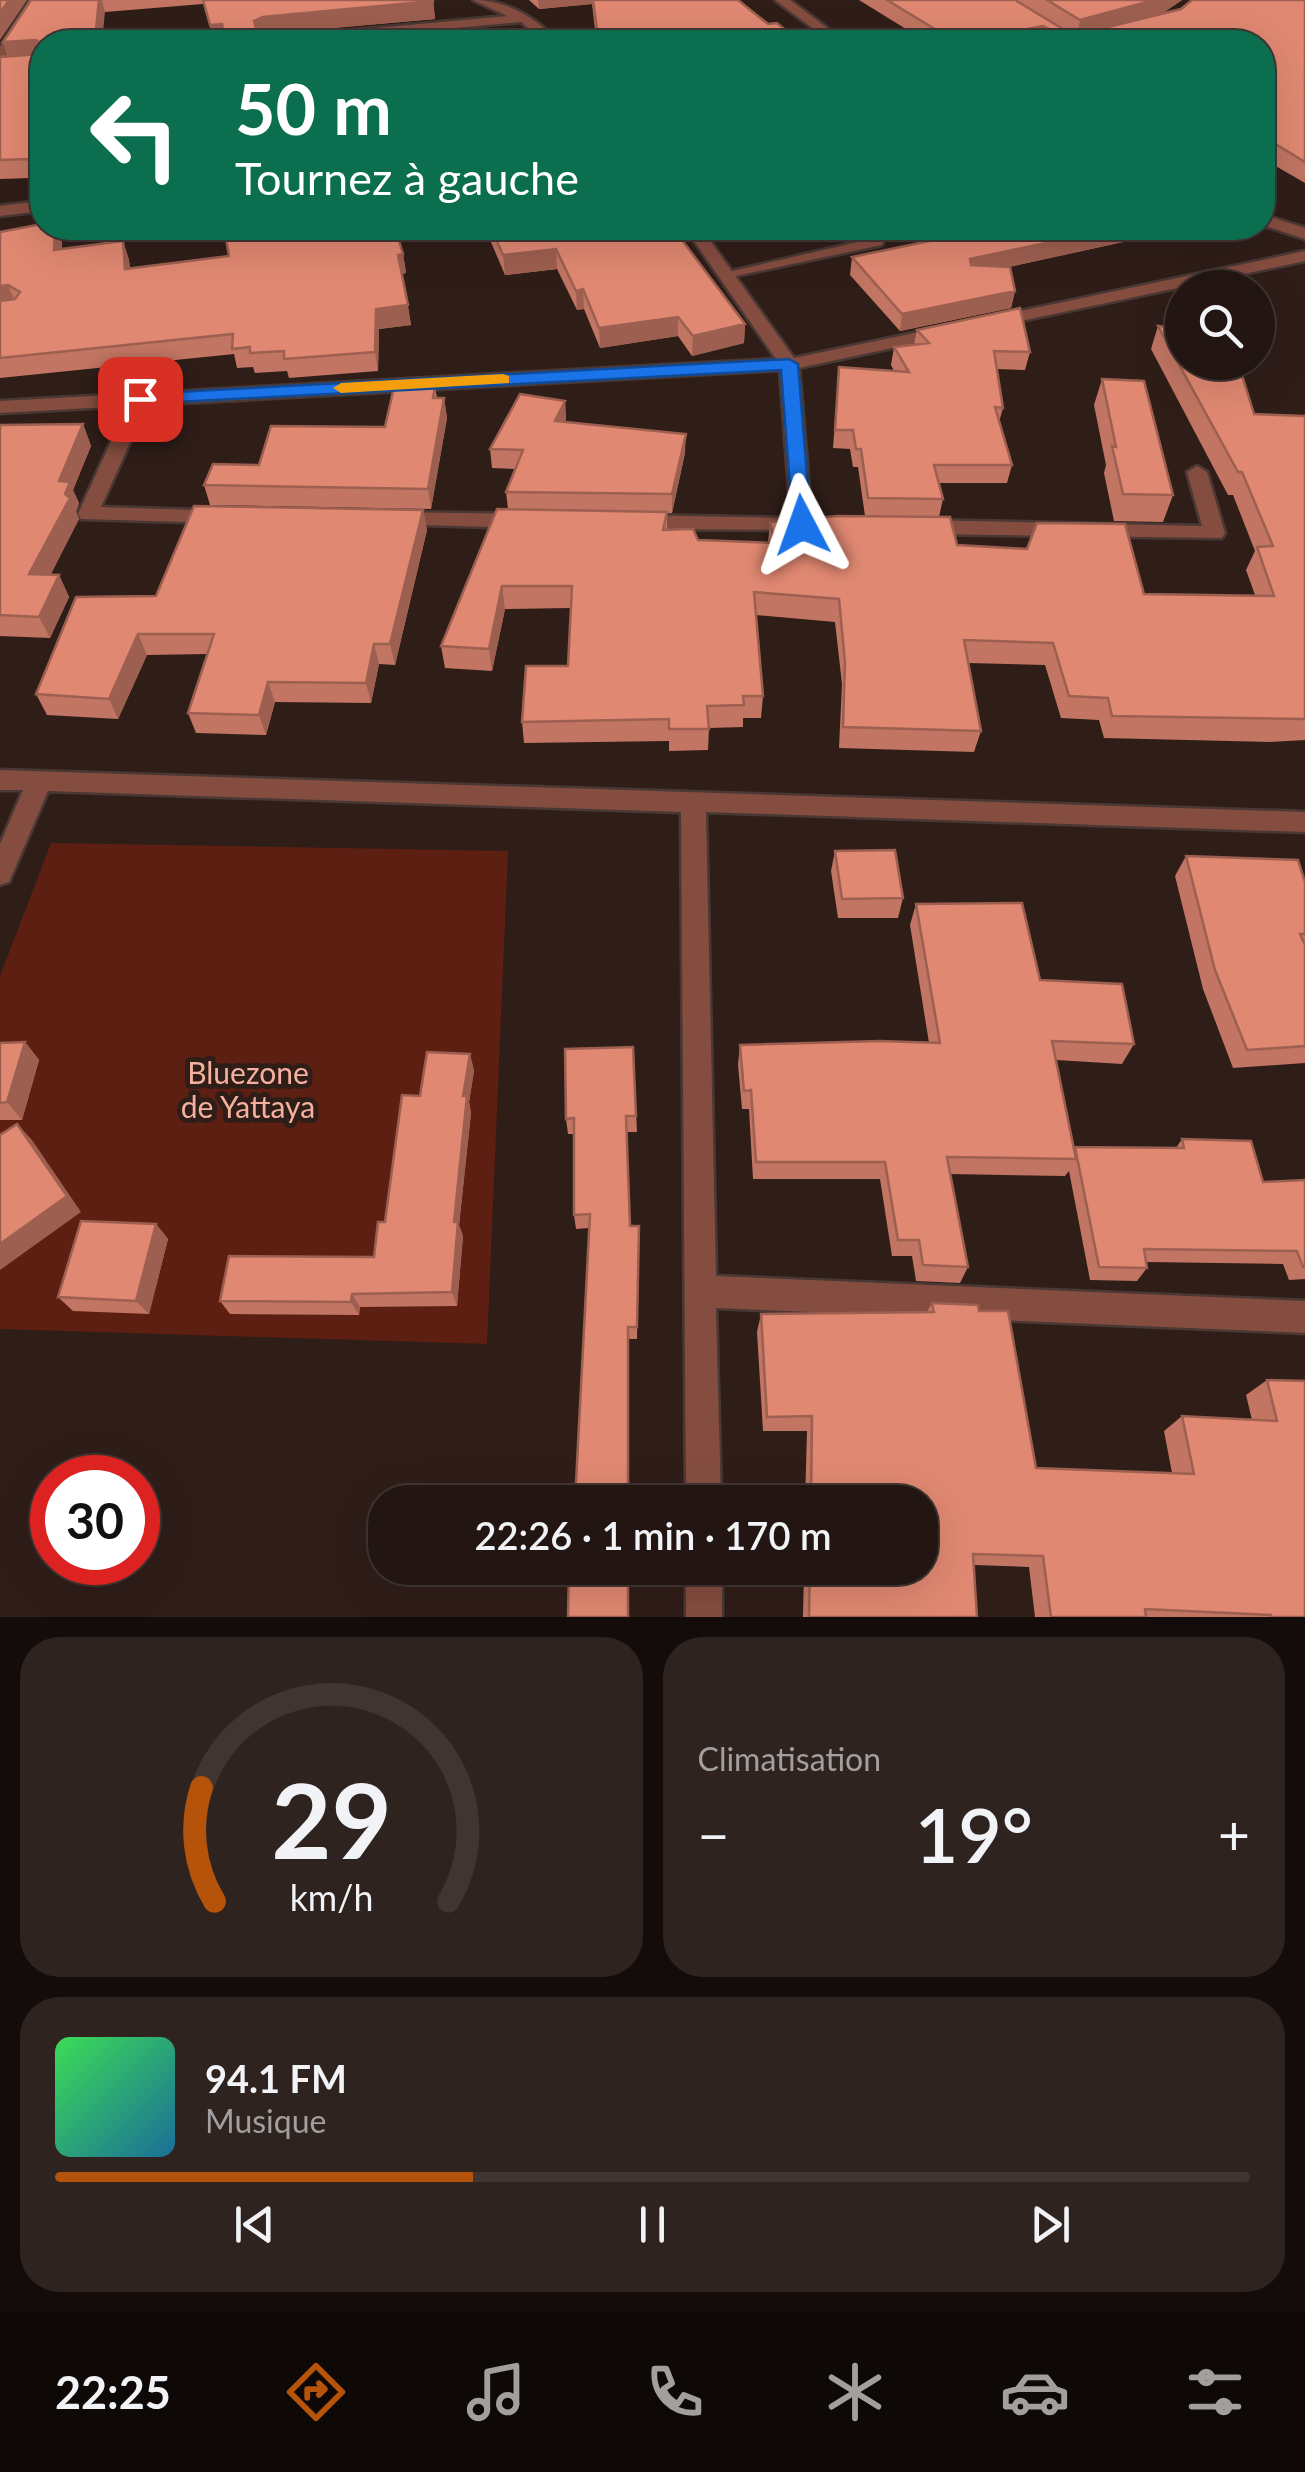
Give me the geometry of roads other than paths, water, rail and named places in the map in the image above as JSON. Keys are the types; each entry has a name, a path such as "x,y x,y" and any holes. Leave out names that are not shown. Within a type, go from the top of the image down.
{"street":[{"path":"0,58 36,0"},
{"path":"480,0 524,18 538,30"},
{"path":"782,0 823,30"},
{"path":"396,30 524,18"},
{"path":"0,212 30,208"},
{"path":"1275,224 1305,234"},
{"path":"624,522 812,525 789,364 702,240"},
{"path":"0,407 789,364 1305,256"},
{"path":"140,399 88,514 247,517"},
{"path":"900,527 1214,533 1197,472"},
{"path":"366,518 544,521"},
{"path":"0,780 1305,822"},
{"path":"0,874 39,782"},
{"path":"693,802 703,1485"},
{"path":"700,1292 1305,1317"},
{"path":"704,1585 704,1617"}],"lane":[{"path":"726,274 878,240"}],"park label":[{"name":"Bluezone de Yattaya","path":"248,1091"}]}
